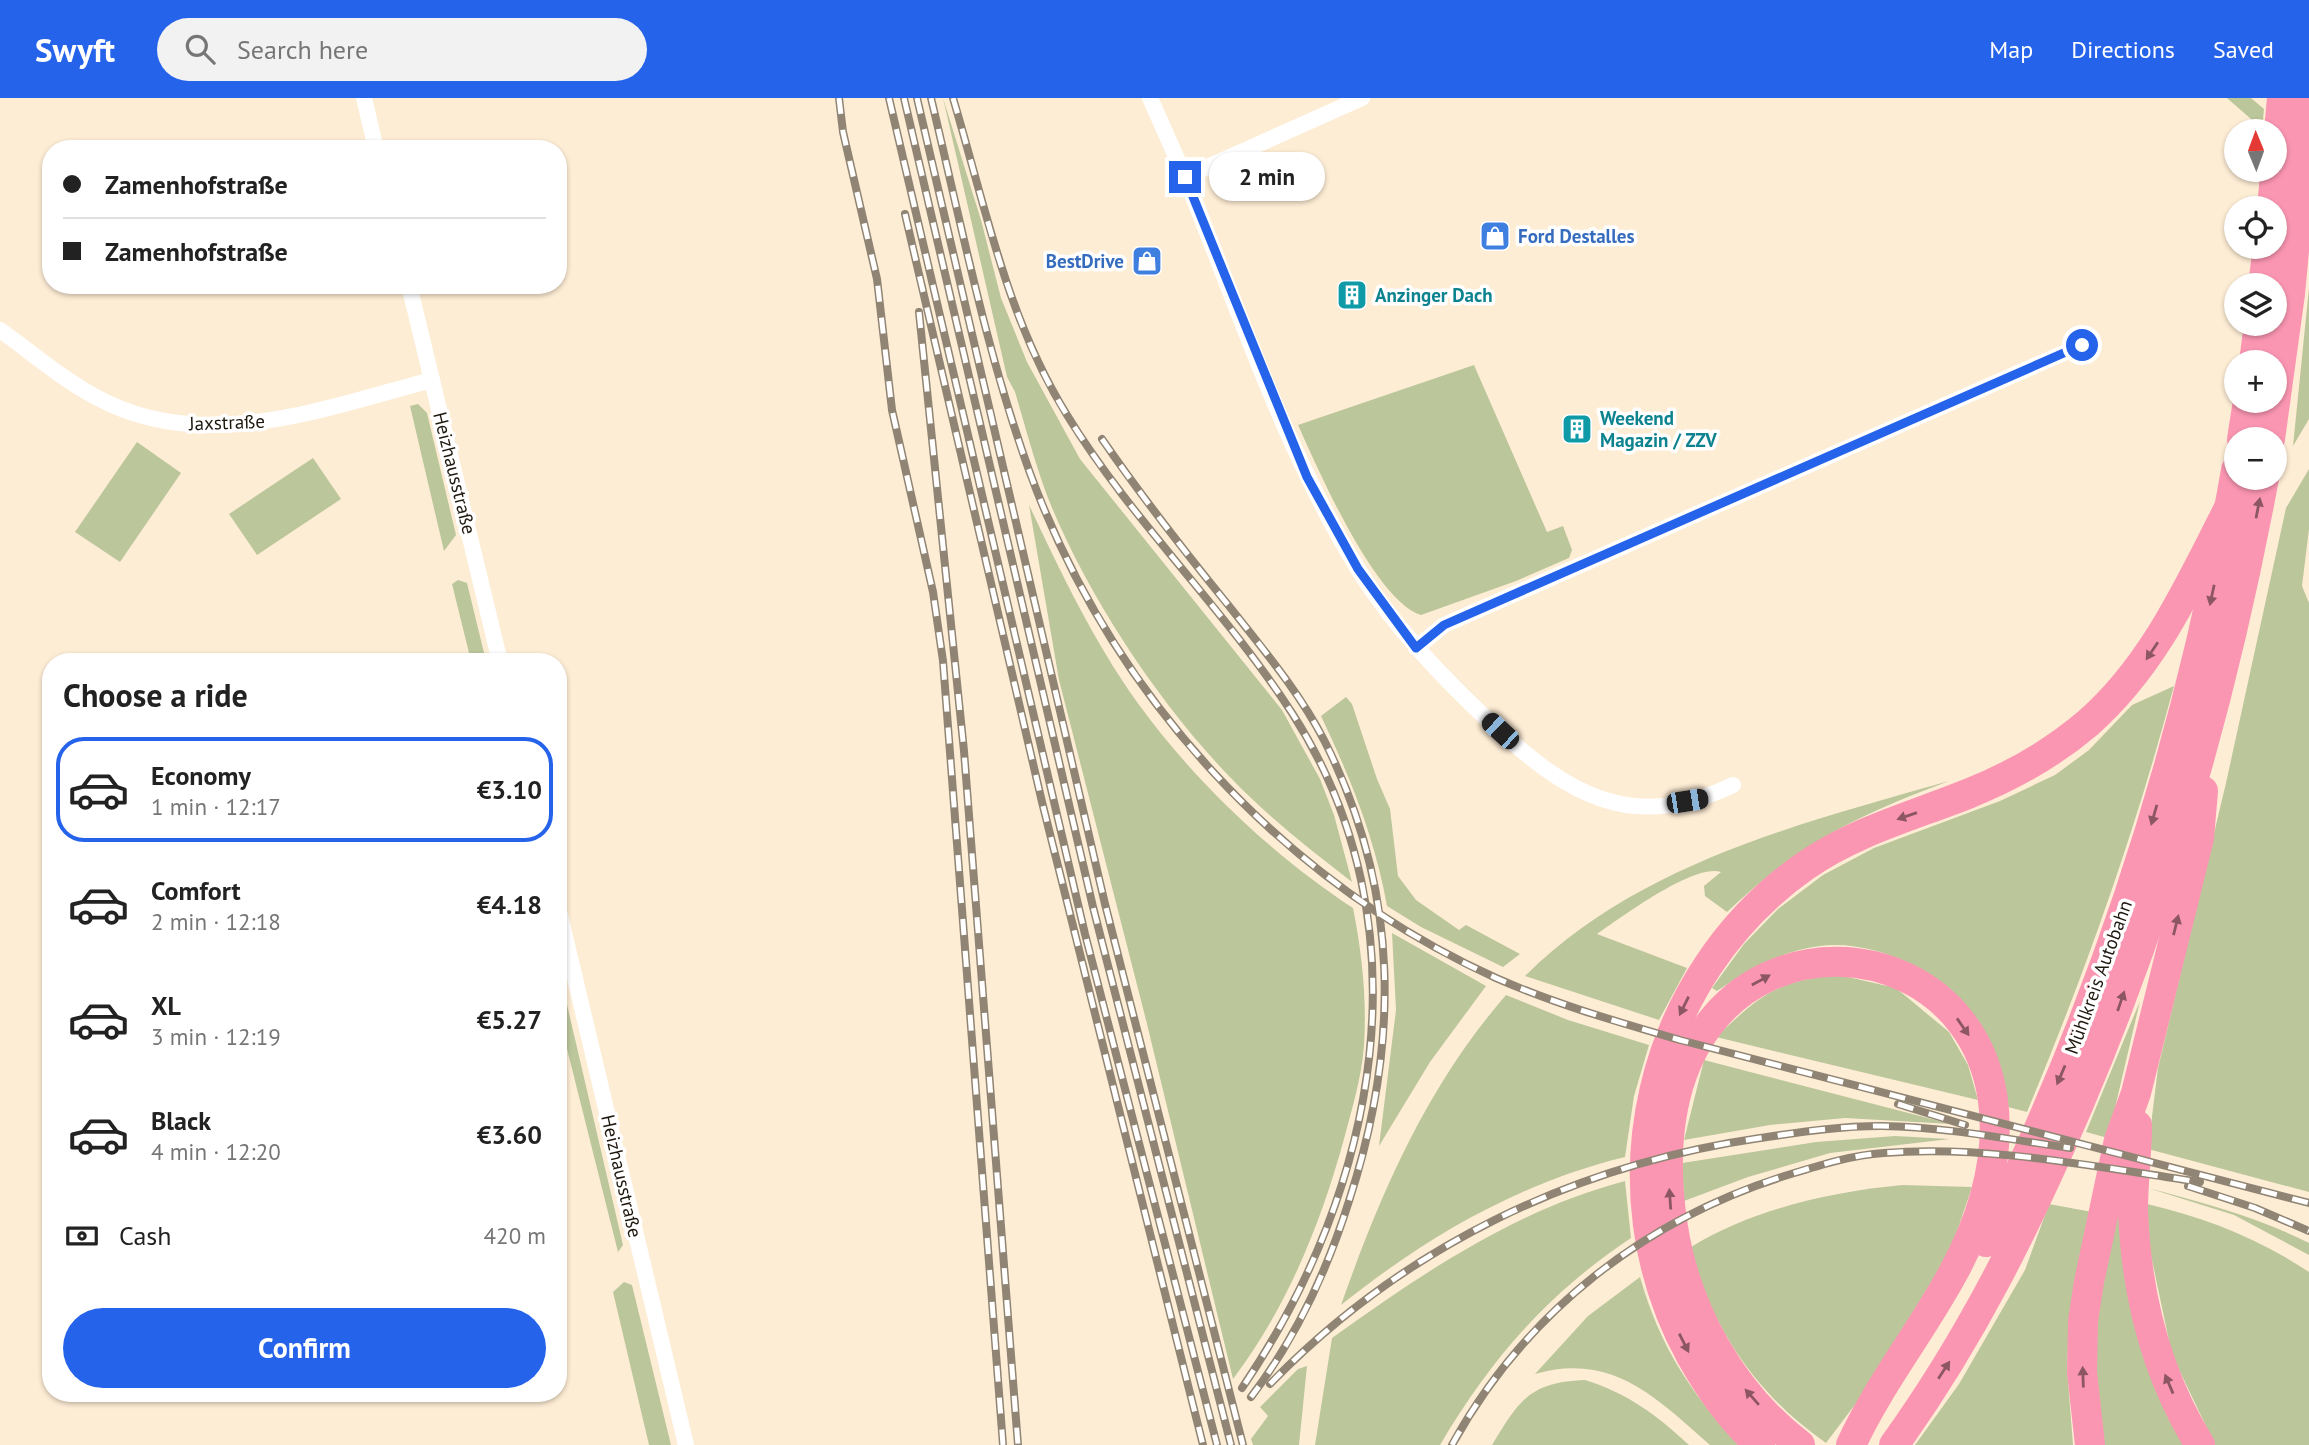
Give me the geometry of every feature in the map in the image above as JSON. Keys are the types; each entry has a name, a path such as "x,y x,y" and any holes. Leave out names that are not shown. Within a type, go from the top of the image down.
{"highway":[{"path":"2273,196 2282,98"},
{"path":"2272,427 2290,294 2308,98"},
{"name":"Mühlkreis Autobahn","path":"1996,1197 2090,1007 2141,858 2196,666 2233,490"},
{"name":"Mühlkreis Autobahn","path":"1860,1445 1888,1423 1961,1344 2007,1263 2038,1199 2113,1024 2167,867 2211,718 2240,598 2262,490"},
{"path":"1800,1445 1769,1417 1724,1362 1699,1315 1669,1273 1644,1200 1647,1120 1666,1045 1689,995 1719,949 1763,900 1826,852 1866,832 1971,792 2007,775 2086,724 2116,697 2160,639 2231,504"},
{"path":"2200,1445 2171,1390 2155,1349 2119,1206 2119,1140 2136,1093 2199,838 2211,718"},
{"path":"1759,1445 1726,1409 1697,1367 1675,1324 1669,1273 1669,1167 1677,1098 1689,1059 1707,1025 1730,1000 1765,977 1807,963 1842,960 1885,969 1921,985 1958,1019 1975,1046 1991,1091 1996,1197 1918,1331 1888,1423 1851,1445"},
{"path":"2090,1445 2082,1372 2083,1321 2119,1206"}],"street":[{"path":"364,98 374,140"},
{"path":"1150,98 1185,177 1307,477 1358,569 1416,648 1535,764 1590,797 1630,804 1669,804 1705,798 1733,785"},
{"path":"1185,177 1362,98"},
{"name":"Heizhausstraße","path":"411,294 498,653"},
{"name":"Jaxstraße","path":"0,330 95,397 131,413 193,426 243,424 289,418 432,380"},
{"path":"1416,648 1444,625 2082,345"},
{"name":"Heizhausstraße","path":"567,946 686,1445"}],"green space":[{"path":"943,98 981,220 1001,298 1027,362 1080,459 1282,710 1320,779 1334,815 1352,882 1250,797 1191,733 1136,660 1067,542 1050,503 1015,392 1007,377"},
{"path":"2227,98 2251,98 2264,109 2263,119 2251,119"},
{"path":"2309,288 2309,419 2293,446"},
{"path":"1474,365 1547,532 1563,526 1572,550 1569,558 1516,581 1421,615 1403,605 1385,586 1367,560 1334,501 1298,425"},
{"path":"418,404 427,413 456,535 444,551 410,406"},
{"path":"137,442 181,473 120,562 75,532"},
{"path":"313,458 341,499 257,555 229,514"},
{"path":"2309,469 2309,529 2302,586 2309,603 2309,1192 2148,1149 2158,1068 2226,783 2286,508"},
{"path":"1029,505 1092,630 1121,679 1159,731 1209,788 1264,840 1353,908 1361,959 1365,1028 1363,1057 1353,1104 1335,1171 1300,1265 1270,1323 1233,1379 1146,1020 1059,680"},
{"path":"458,580 467,583 484,653 469,653 452,584"},
{"path":"2174,686 2143,795 2108,902 2027,1112 2008,1107 1994,1052 1978,1021 1964,1004 1948,988 1929,975 1887,954 1842,945 1806,948 1766,962 1717,991 1712,988 1744,944 1778,909 1823,875 1874,848 2000,801 2055,775 2089,750 2132,705"},
{"path":"1346,697 1352,704 1390,809 1398,876 1416,900 1459,930 1466,925 1520,954 1503,967 1421,927 1387,906 1376,856 1360,808 1321,716"},
{"path":"1949,781 1857,820 1805,849 1779,867 1727,912 1705,896 1704,886 1721,872 1709,871 1658,893 1597,934 1687,968 1659,1020 1525,976 1570,937 1618,904 1670,876 1779,832"},
{"path":"1392,933 1486,986 1430,1062 1379,1146 1396,1010"},
{"path":"1835,974 1896,988 1949,1032 1968,1065 1978,1100 1716,1037 1745,1010 1769,993 1796,982"},
{"path":"1506,995 1568,1020 1649,1045 1634,1096 1625,1157 1548,1182 1475,1215 1406,1257 1341,1305 1390,1181 1409,1142 1453,1066"},
{"path":"2140,1001 2108,1138 2086,1132"},
{"path":"567,1005 623,1245 618,1252 567,1049"},
{"path":"1704,1060 1951,1124 1845,1118 1770,1125 1684,1140"},
{"path":"1895,1136 1950,1139 1830,1153 1748,1177 1684,1201 1682,1163 1816,1142"},
{"path":"1625,1181 1631,1238 1573,1282 1523,1330 1480,1384 1440,1445 1315,1445 1332,1338 1436,1267 1508,1226 1585,1193"},
{"path":"1902,1185 1972,1187 1950,1252 1857,1402 1826,1443 1779,1404 1740,1358 1711,1305 1691,1247 1740,1222 1793,1204 1847,1192"},
{"path":"2148,1188 2210,1205 2270,1226 2309,1243 2309,1255 2234,1215"},
{"path":"2049,1204 2092,1212 2069,1321 2067,1368 2073,1445 1915,1445 1959,1384 2025,1270"},
{"path":"2147,1204 2231,1230 2309,1272 2309,1445 2215,1445 2172,1355 2149,1246"},
{"path":"2115,1206 2123,1206 2184,1445 2103,1445 2096,1411 2098,1286"},
{"path":"1640,1277 1657,1325 1678,1367 1705,1406 1738,1445 1710,1445 1651,1396 1610,1374 1588,1369 1563,1369 1535,1374 1588,1316"},
{"path":"624,1282 632,1285 671,1445 649,1445 613,1292"},
{"path":"1307,1366 1299,1445 1253,1445 1251,1439 1268,1416 1260,1407 1298,1369"},
{"path":"1585,1380 1614,1391 1641,1406 1689,1445 1492,1445 1519,1406 1538,1390 1551,1385"}],"railway":[{"path":"839,98 843,132 877,279 892,410 933,592 943,661 1003,1445"},
{"path":"889,98 1085,934 1217,1445"},
{"path":"904,98 1093,907 1231,1445"},
{"path":"917,98 1105,904 1243,1445"},
{"path":"931,98 1000,381 1030,473 1065,554 1107,632 1157,704 1213,772 1276,834 1344,889 1418,938 1496,978 1587,1012 1680,1040 2309,1203"},
{"path":"953,98 1013,301 1046,378 1067,415 1120,492 1238,637 1292,713 1335,795 1361,880 1372,967 1369,1055 1354,1143 1326,1228 1289,1310 1242,1388"},
{"path":"905,214 1042,802 1203,1445"},
{"path":"919,312 964,751 1018,1445"},
{"path":"1102,439 1164,524 1280,672 1315,724 1350,798 1368,855 1379,912 1384,969 1384,1026 1366,1142 1340,1227 1309,1303 1282,1351 1251,1397"},
{"path":"1898,1104 1965,1125"},
{"path":"1270,1384 1321,1335 1376,1292 1434,1254 1494,1220 1558,1192 1623,1169 1691,1151 1760,1138 1866,1126 1952,1131 2070,1148"},
{"path":"1452,1445 1482,1397 1515,1353 1553,1312 1595,1276 1639,1244 1687,1216 1738,1193 1791,1174 1872,1154 1924,1151 2042,1159 2200,1182"},
{"path":"2188,1186 2255,1208 2309,1231"}],"place":[{"name":"Ford Destalles","path":"1495,236"},
{"name":"BestDrive","path":"1147,261"},
{"name":"Anzinger Dach","path":"1352,295"},
{"name":"Weekend Magazin / ZZV","path":"1577,429"}],"route":[{"path":"1185,177 1307,477 1358,569 1416,648 1444,625 2082,345"}]}
